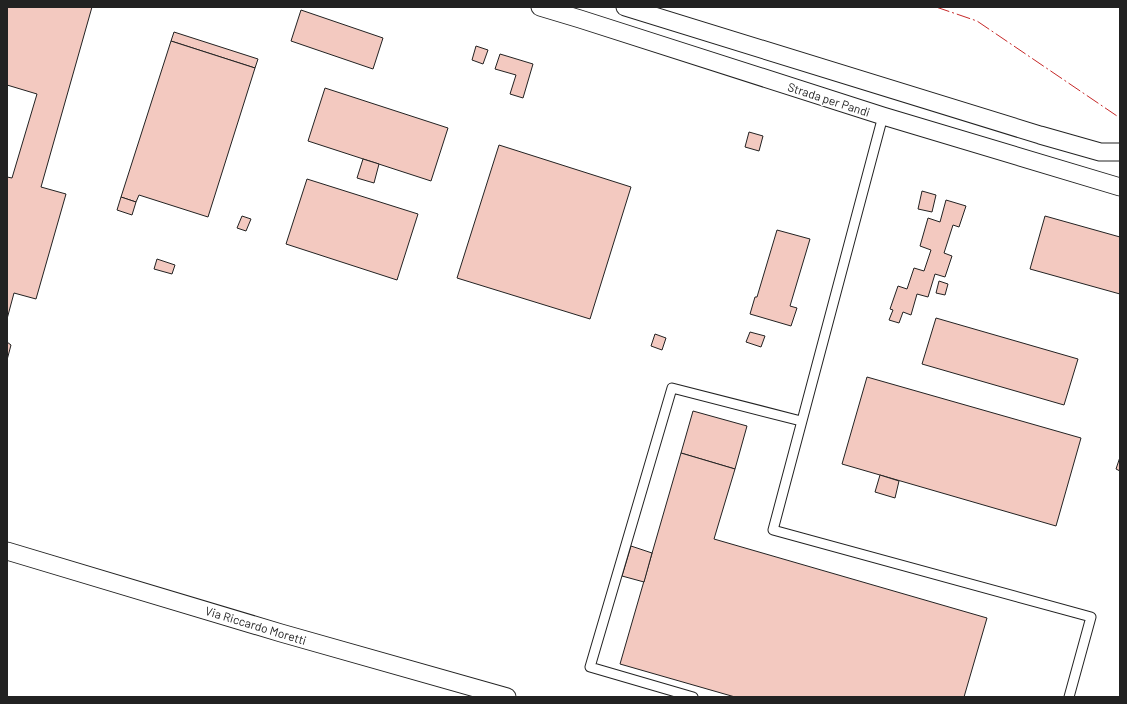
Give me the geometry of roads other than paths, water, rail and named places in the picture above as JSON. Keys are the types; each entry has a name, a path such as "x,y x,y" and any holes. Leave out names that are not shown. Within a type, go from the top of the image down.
{"street":[{"name":"Strada per Pandi","path":"540,7 883,116 1120,187"},
{"path":"624,7 1040,135 1100,152 1120,152"},
{"name":"Via Riccardo Moretti","path":"7,551 282,633 507,697"}],"lane":[{"path":"883,116 773,530 1091,617 1069,697"},
{"path":"693,697 590,667 672,388 802,421"}]}
